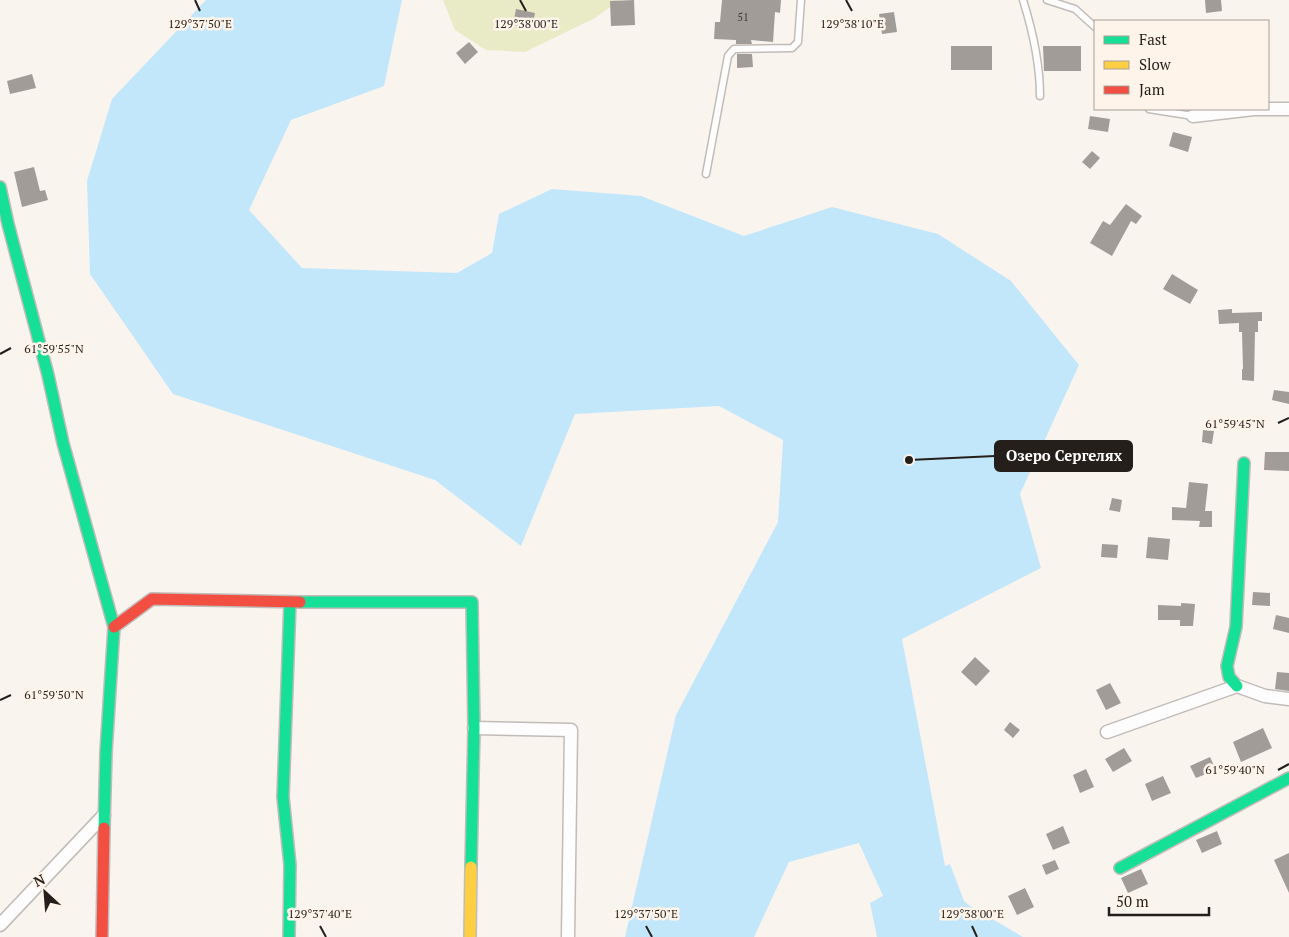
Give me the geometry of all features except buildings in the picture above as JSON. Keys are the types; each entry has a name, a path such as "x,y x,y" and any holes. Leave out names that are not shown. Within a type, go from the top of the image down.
{"street":[{"path":"1269,109 1289,109"},
{"path":"1193,116 1245,110"},
{"path":"0,187 48,375 63,443 114,627 106,752 102,937"},
{"path":"1244,463 1236,628 1228,666 1229,677 1236,686 1266,696 1289,699"},
{"path":"114,627 152,599 290,602 472,602 474,728 470,937"},
{"path":"289,937 290,865 283,798 290,602"},
{"path":"1107,732 1236,686"},
{"path":"474,728 571,730 568,937"},
{"path":"1120,868 1289,778"},
{"path":"0,925 104,815"}],"lane":[{"path":"706,174 728,56 734,49 792,48 798,42 801,0"},
{"path":"1023,0 1033,30 1040,69 1040,96"},
{"path":"1047,0 1075,9 1094,26"},
{"path":"1155,110 1193,116"}],"green space":[{"path":"443,0 620,0 595,18 525,52 486,50 455,30"}],"water":[{"path":"206,0 402,0 384,86 291,120 249,210 302,268 457,273 492,253 499,214 552,189 641,196 744,236 832,207 938,234 1011,281 1079,365 1020,494 1041,568 902,639 945,866 950,864 964,901 1023,937 877,937 870,903 883,896 859,843 789,862 754,937 625,937 676,715 778,522 783,440 719,406 575,414 521,546 435,480 173,394 90,274 87,181 112,99"}],"traffic: fast":[{"path":"0,187 48,375 63,443 114,627 106,752 104,828"},
{"path":"1237,686 1229,677 1227,666 1236,627 1244,463"},
{"path":"289,937 290,865 283,797 290,602"},
{"path":"300,602 472,602 474,728 471,867"},
{"path":"1120,868 1289,778"}],"traffic: slow":[{"path":"470,937 471,867"}],"traffic: jam":[{"path":"114,627 152,599 300,602"},
{"path":"102,937 104,828"}],"place":[{"name":"Озеро Сергелях","path":"909,460"}]}
